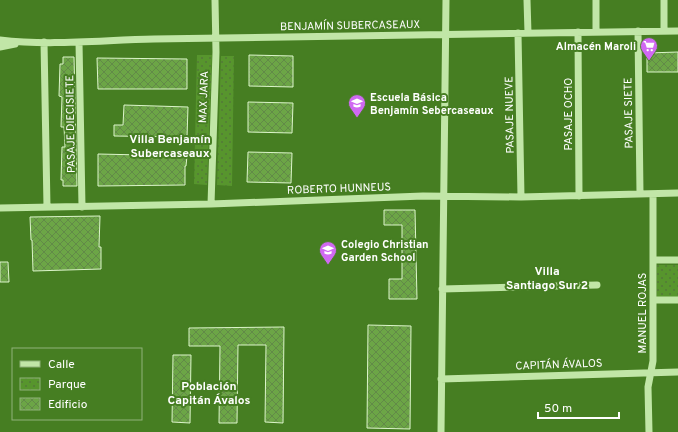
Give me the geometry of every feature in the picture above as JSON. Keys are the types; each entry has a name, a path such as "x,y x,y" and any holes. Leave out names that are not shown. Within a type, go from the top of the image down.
{"street":[{"name":"MAX JARA","path":"211,204 215,0"},
{"path":"441,432 446,0"},
{"path":"527,0 528,33"},
{"path":"596,0 596,32"},
{"path":"664,0 664,31"},
{"name":"PASAJE SIETE","path":"638,31 640,194"},
{"name":"BENJAMÍN SUBERCASEAUX","path":"0,47 22,43 44,42 678,31"},
{"name":"PASAJE OCHO","path":"578,32 579,196"},
{"name":"PASAJE NUEVE","path":"518,33 521,197"},
{"name":"BENJAMÍN SUBERCASEAUX","path":"0,40 22,43"},
{"path":"44,42 47,207"},
{"name":"PASAJE DIECISIETE","path":"79,42 82,206"},
{"name":"ROBERTO HUNNEUS","path":"0,208 211,204 423,196 521,197 678,193"},
{"name":"MANUEL ROJAS","path":"649,432 648,387 653,361 653,194"},
{"path":"653,260 678,260"},
{"path":"442,289 597,285"},
{"path":"653,300 678,300"},
{"name":"CAPITÁN ÁVALOS","path":"441,379 678,372"}],"green space":[{"path":"197,55 212,55 207,185 194,184"},
{"path":"221,56 234,56 232,186 217,185"},
{"path":"657,265 678,265 678,298 657,298"}],"building":[{"path":"678,52 678,72 647,72 647,53"},
{"path":"249,55 293,56 293,87 249,86"},
{"path":"63,57 74,57 77,186 63,186 63,180 61,180 62,147 65,147 64,127 61,127 62,97 59,96 60,64 63,64"},
{"path":"97,58 187,59 187,89 98,89"},
{"path":"248,102 293,103 292,133 248,132"},
{"path":"124,105 188,107 187,137 114,136 114,125 123,125"},
{"path":"248,152 292,153 291,183 247,182"},
{"path":"98,154 187,156 185,166 185,185 98,186"},
{"path":"384,210 415,210 417,299 389,299 389,279 402,279 402,225 384,225"},
{"path":"100,216 99,247 101,247 101,269 33,271 30,217"},
{"path":"0,262 8,262 9,282 0,282"},
{"path":"368,325 411,326 410,429 367,428"},
{"path":"284,327 283,423 265,422 266,345 238,345 237,423 219,423 220,346 189,346 189,328"},
{"path":"173,355 191,355 190,423 172,422"}],"place":[{"name":"Almacén Maroli","path":"649,61"},
{"name":"Escuela Básica Benjamín Sebercaseaux","path":"357,118"},
{"name":"Colegio Christian Garden School","path":"328,265"}],"district":[{"name":"Villa Benjamín Subercaseaux","path":"170,146"},
{"name":"Villa Santiago Sur 2","path":"547,278"},
{"name":"Población Capitán Ávalos","path":"209,393"}]}
